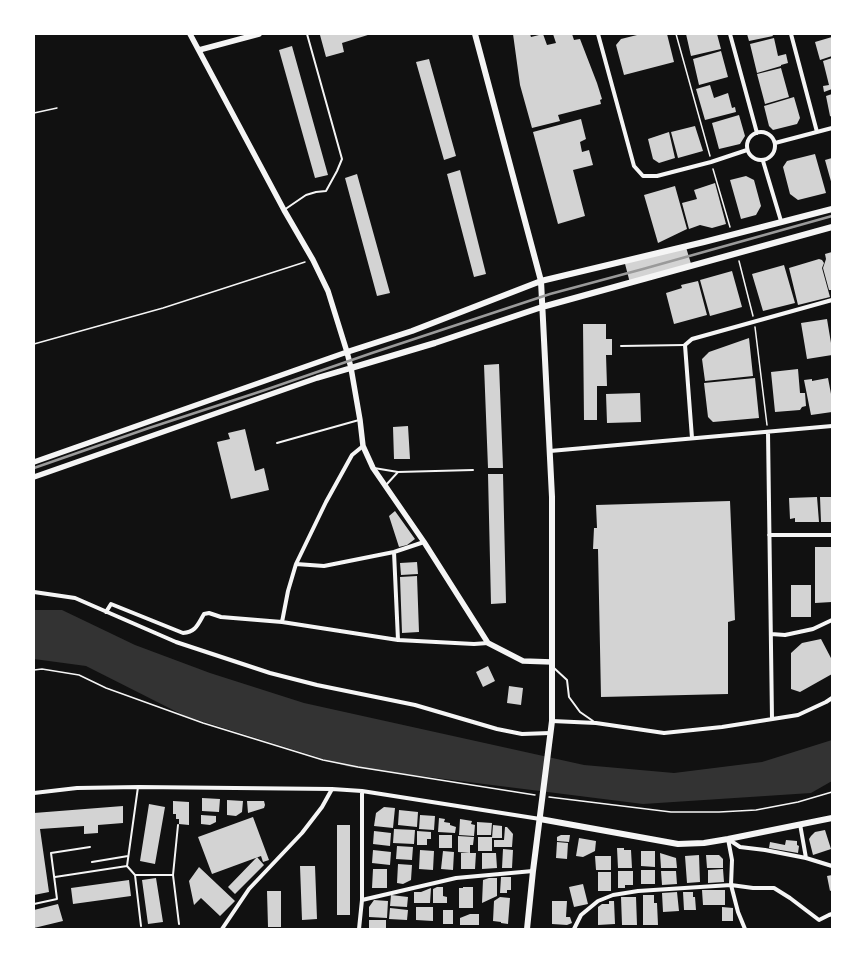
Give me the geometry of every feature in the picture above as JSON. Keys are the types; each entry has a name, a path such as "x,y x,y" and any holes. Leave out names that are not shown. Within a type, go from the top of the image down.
{"main road":[{"path":"475,34 541,280 552,497 552,721 527,929"},
{"path":"347,352 412,331 541,280 832,209"},
{"path":"351,368 436,343 542,307 832,227"},
{"path":"540,819 678,844 704,843 728,839 832,818"}],"street":[{"path":"190,34 284,210 313,260 328,291 351,368 360,420 362,446 373,468 424,542 488,643 523,661 552,664"},
{"path":"198,50 258,34"},
{"path":"598,34 634,166 643,176 657,176 711,162 747,150"},
{"path":"730,34 757,133"},
{"path":"791,34 817,132"},
{"path":"775,143 832,128"},
{"path":"761,132 766,133 773,138 775,143 776,147 773,155 767,160 763,161 758,161 751,157 747,150 748,139 751,136 761,132"},
{"path":"763,161 781,222"},
{"path":"692,438 685,345 692,339 832,300"},
{"path":"34,462 347,352"},
{"path":"34,477 317,378 351,368"},
{"path":"550,451 832,426"},
{"path":"768,432 772,719"},
{"path":"282,622 288,591 296,564 344,468 352,455 362,446"},
{"path":"769,535 832,535"},
{"path":"296,564 324,566 394,552 424,542"},
{"path":"394,552 398,640"},
{"path":"34,592 75,598 176,642 270,673 317,685 415,705 498,729 522,734 550,733"},
{"path":"106,612 112,604 183,633 189,633 194,630 204,614 209,613 222,617 282,622 398,640 474,644 488,643"},
{"path":"771,634 785,635 813,629 832,620"},
{"path":"552,721 596,723 664,733 722,727 798,715 832,698"},
{"path":"34,793 76,788 139,786 332,789 362,791 540,819"},
{"path":"222,929 249,889 302,833 322,807 332,789"},
{"path":"359,929 362,900 362,791"},
{"path":"800,824 806,858"},
{"path":"728,839 740,847 806,858 832,866"},
{"path":"728,839 732,860 731,886 743,928"},
{"path":"362,900 456,878 533,871"},
{"path":"574,929 581,915 598,901 614,894 638,891 731,886 774,888 819,920 832,914"}],"lane":[{"path":"284,210 306,195 326,191 342,159 307,34"},
{"path":"621,346 685,345"},
{"path":"277,443 360,420"},
{"path":"373,468 398,472 473,470"},
{"path":"385,485 398,472"},
{"path":"552,664 567,680 569,696 580,712 596,723"},
{"path":"139,786 127,866 135,875 141,926"},
{"path":"178,825 173,875 179,924"},
{"path":"34,904 56,899 55,877 51,853 90,847"},
{"path":"92,862 128,856"},
{"path":"55,877 127,866"},
{"path":"135,875 173,875"}],"path":[{"path":"676,34 732,234"},
{"path":"34,113 57,108"},
{"path":"737,254 754,322 768,432"},
{"path":"34,344 164,308 313,260"},
{"path":"34,670 42,669 79,675 106,688 203,723 323,760 539,795"},
{"path":"546,796 671,812 719,812 756,810 791,804 832,792"}],"shaded area":[{"path":"34,610 62,610 135,645 210,673 304,703 584,765 674,773 762,762 832,740 832,781 811,793 643,804 349,767 185,716 86,666 34,659"}],"building":[{"path":"371,34 342,43 344,52 326,57 320,35"},
{"path":"513,34 530,34 531,37 543,34 547,45 556,43 553,34 572,34 574,40 580,39 597,83 602,99 600,100 601,104 558,115 560,121 532,128 520,85"},
{"path":"641,34 667,34 674,62 624,75 616,45 621,39"},
{"path":"686,34 717,34 721,49 691,56"},
{"path":"747,34 772,34 773,36 749,41"},
{"path":"832,37 832,56 820,60 815,42"},
{"path":"774,38 778,56 786,54 788,63 757,73 750,44"},
{"path":"292,46 328,175 315,178 279,50"},
{"path":"721,51 728,77 699,85 693,59"},
{"path":"832,58 832,89 824,92 823,86 829,85 823,61"},
{"path":"429,59 456,156 444,160 416,62"},
{"path":"781,68 789,97 765,104 757,74"},
{"path":"710,85 714,98 728,93 732,108 735,107 736,112 705,120 696,89"},
{"path":"832,94 832,117 830,116 826,96"},
{"path":"794,97 800,118 797,124 773,130 769,126 764,106"},
{"path":"739,115 745,136 740,144 719,149 712,123"},
{"path":"581,119 586,139 580,142 582,152 589,150 593,165 573,170 585,216 558,224 533,132"},
{"path":"695,126 703,151 678,158 671,132"},
{"path":"669,132 675,158 659,163 653,159 648,139"},
{"path":"815,154 826,193 798,200 790,194 783,167 787,161"},
{"path":"832,158 832,185 825,160"},
{"path":"460,170 486,274 474,277 447,174"},
{"path":"357,174 390,293 377,296 345,178"},
{"path":"746,176 754,180 761,206 756,215 741,219 730,180"},
{"path":"715,183 726,224 712,228 700,225 689,229 682,203 697,199 694,190"},
{"path":"675,186 687,229 658,243 644,195"},
{"path":"685,244 692,267 630,283 624,260"},
{"path":"832,252 832,290 829,290 823,268 826,259 825,254"},
{"path":"819,259 824,263 822,268 830,297 798,305 789,268"},
{"path":"784,265 795,303 763,311 752,274"},
{"path":"732,271 742,307 710,316 700,280"},
{"path":"698,281 707,315 674,324 666,293 682,288 681,285"},
{"path":"827,319 832,355 807,359 801,323"},
{"path":"583,324 606,324 606,339 612,339 612,355 606,355 607,386 597,386 597,420 584,420"},
{"path":"749,338 753,376 705,381 702,359 709,352"},
{"path":"499,364 503,468 488,468 484,365"},
{"path":"798,369 800,393 805,393 806,406 802,407 800,410 775,412 771,372"},
{"path":"755,378 759,418 713,422 708,417 704,383"},
{"path":"828,378 832,394 832,412 811,415 804,380 812,379 812,381"},
{"path":"640,393 641,422 607,423 606,394"},
{"path":"408,426 410,459 394,459 393,427"},
{"path":"245,429 255,471 264,468 269,490 231,499 217,442 230,439 228,433"},
{"path":"488,474 503,474 506,603 491,604"},
{"path":"817,497 819,522 795,522 795,518 790,519 789,498"},
{"path":"820,497 832,497 832,522 821,522"},
{"path":"730,501 735,620 728,622 728,694 601,697 598,549 593,549 594,528 597,528 596,505"},
{"path":"395,511 415,539 407,545 399,547 389,516"},
{"path":"815,547 832,547 832,602 815,603"},
{"path":"417,562 418,574 401,575 400,563"},
{"path":"417,576 419,632 402,633 400,577"},
{"path":"791,585 811,585 811,617 791,617"},
{"path":"821,639 832,660 832,674 800,692 791,689 791,653 802,643"},
{"path":"488,666 495,681 483,687 476,672"},
{"path":"509,686 523,688 521,705 507,703"},
{"path":"202,798 220,799 219,812 202,811"},
{"path":"227,800 243,801 242,812 236,816 227,815"},
{"path":"173,801 189,802 189,825 179,824 179,819 176,819 176,814 173,814"},
{"path":"247,801 264,801 265,805 264,808 248,813"},
{"path":"149,804 165,807 155,864 140,861"},
{"path":"123,806 123,823 98,825 98,833 84,834 84,826 40,829 49,892 34,895 34,813"},
{"path":"384,807 395,808 393,828 374,826 376,813"},
{"path":"399,810 418,812 417,827 398,825"},
{"path":"201,815 216,816 216,822 210,825 201,824"},
{"path":"420,815 435,816 434,830 419,829"},
{"path":"253,817 269,860 263,862 261,856 212,874 198,837"},
{"path":"439,818 445,819 444,822 450,823 450,825 456,827 455,833 438,832"},
{"path":"460,819 472,821 471,824 475,825 474,836 459,835"},
{"path":"477,822 492,823 491,835 477,835"},
{"path":"337,825 350,825 350,915 337,915"},
{"path":"493,825 502,826 502,838 492,838"},
{"path":"505,827 507,827 513,834 512,847 494,847 494,840 504,840"},
{"path":"394,829 415,830 414,844 393,843"},
{"path":"825,830 831,849 813,855 809,839 815,832"},
{"path":"374,831 391,833 390,846 373,844"},
{"path":"417,831 431,832 431,839 427,839 427,845 417,845"},
{"path":"439,835 452,835 452,848 439,848"},
{"path":"561,835 570,835 569,842 557,841 557,837"},
{"path":"458,836 474,837 473,845 470,845 470,853 458,852"},
{"path":"478,837 492,837 492,851 478,851"},
{"path":"579,838 596,841 595,851 583,857 576,856"},
{"path":"786,840 797,841 797,845 799,846 798,853 769,848 770,842 785,845"},
{"path":"557,842 568,843 567,859 556,858"},
{"path":"397,846 413,847 412,860 396,859"},
{"path":"617,848 631,850 632,868 618,868"},
{"path":"503,849 513,850 512,868 502,868"},
{"path":"373,850 391,852 390,865 372,863"},
{"path":"420,850 434,851 433,870 419,869"},
{"path":"443,851 454,852 453,870 441,869"},
{"path":"641,851 655,851 655,867 641,866"},
{"path":"461,853 476,853 475,869 461,869"},
{"path":"482,853 496,853 497,868 482,869"},
{"path":"660,853 676,858 677,868 661,868"},
{"path":"699,855 700,882 687,883 685,856"},
{"path":"706,855 719,855 723,859 723,868 707,868"},
{"path":"595,856 611,856 611,870 596,870"},
{"path":"257,857 264,865 235,894 228,887"},
{"path":"398,864 412,865 411,880 403,884 397,883"},
{"path":"300,866 315,866 317,919 302,920"},
{"path":"199,867 235,901 220,916 201,898 194,905 189,881"},
{"path":"373,869 387,869 387,888 372,888"},
{"path":"723,869 724,882 708,883 708,870"},
{"path":"641,870 655,870 655,884 641,884"},
{"path":"618,871 633,871 633,885 625,885 625,888 618,888"},
{"path":"661,871 676,871 677,884 662,885"},
{"path":"598,872 611,872 611,891 598,891"},
{"path":"832,875 832,890 830,891 827,876"},
{"path":"501,877 511,877 511,890 507,890 507,893 500,893"},
{"path":"156,878 163,922 148,924 142,880"},
{"path":"497,878 497,896 482,903 483,880"},
{"path":"129,880 131,896 73,904 71,888"},
{"path":"583,884 588,904 574,907 569,887"},
{"path":"443,887 443,896 447,897 447,903 433,903 433,889"},
{"path":"473,887 473,908 459,908 459,888"},
{"path":"431,888 430,903 414,903 414,892 421,892"},
{"path":"702,890 725,890 725,905 703,905"},
{"path":"267,891 281,891 281,927 268,927"},
{"path":"677,892 679,911 663,912 662,893"},
{"path":"683,892 693,892 696,910 684,910"},
{"path":"391,895 408,897 407,907 390,906"},
{"path":"643,895 654,895 654,903 657,903 658,925 643,925"},
{"path":"500,897 510,898 508,924 493,921 494,901"},
{"path":"621,897 636,897 637,925 622,925"},
{"path":"374,900 388,901 387,918 369,917 369,907"},
{"path":"552,901 567,901 566,917 570,917 572,923 567,925 552,924"},
{"path":"609,901 614,901 615,924 598,925 598,907 602,904 609,904"},
{"path":"58,904 63,921 34,928 34,910"},
{"path":"416,907 433,907 433,921 416,920"},
{"path":"722,907 733,908 733,921 722,921"},
{"path":"390,908 408,910 407,920 389,919"},
{"path":"443,910 453,910 453,924 443,924"},
{"path":"470,914 479,914 479,925 460,925 460,918"},
{"path":"369,920 386,920 386,929 369,929"}],"railway":[{"path":"34,468 550,294 832,216"}]}
